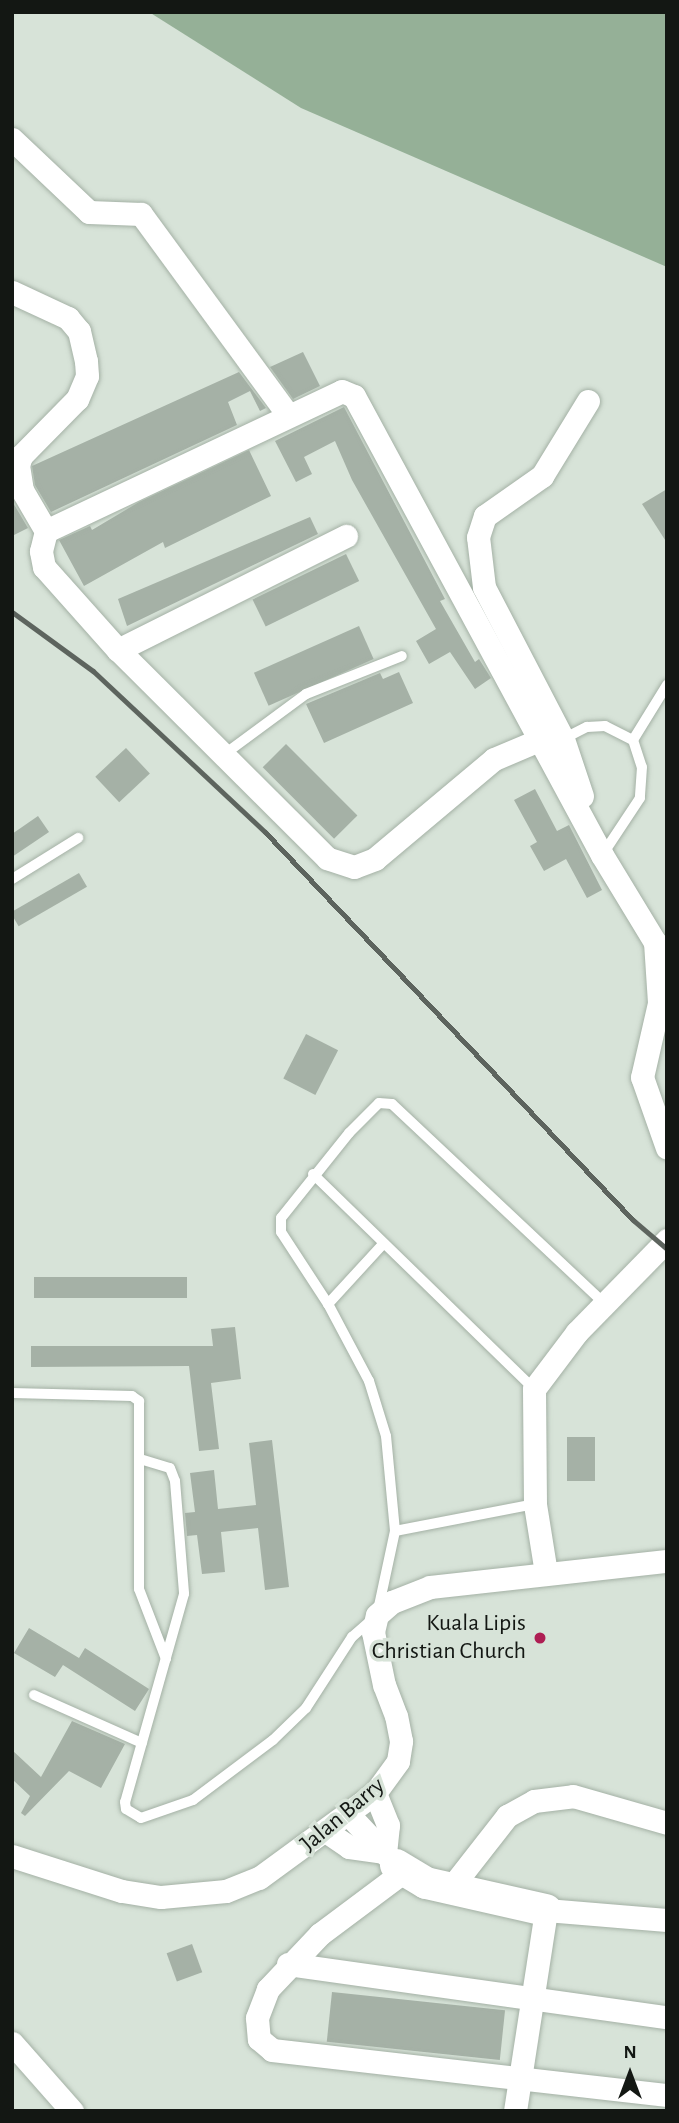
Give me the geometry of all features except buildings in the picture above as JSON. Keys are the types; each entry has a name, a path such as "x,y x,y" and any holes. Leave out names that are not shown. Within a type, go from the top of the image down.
{"street":[{"path":"12,139 89,212 141,214 288,415"},
{"path":"12,292 68,318 79,331 86,361 87,376 77,399 21,456 18,465 22,490 46,531 41,551 44,567 118,650 327,858 354,867 374,859 494,759 540,740"},
{"path":"46,531 342,391 360,403 602,855 661,938 659,1003 642,1077 667,1148"},
{"path":"588,401 542,476 485,516 478,527 484,587 563,739 602,855"},
{"path":"118,650 346,536"},
{"path":"546,1573 535,1504 534,1389 605,1304 667,1240"},
{"path":"377,1615 392,1602 430,1587 667,1561"},
{"name":"Jalan Barry","path":"12,1856 122,1891 161,1897 226,1891 259,1878 327,1832 375,1793 398,1761 401,1741 376,1655 373,1632 377,1615"},
{"path":"375,1793 388,1825 395,1863"},
{"path":"450,1889 507,1816 534,1801 573,1796 667,1823"},
{"path":"348,1814 395,1863"},
{"path":"327,1832 349,1847 395,1863 450,1889 546,1910 667,1920"},
{"path":"395,1863 288,1964 268,1989 257,2018 259,2039 272,2050 667,2095"},
{"path":"515,2111 535,2001 546,1910"},
{"path":"288,1964 535,2001 667,2017"},
{"path":"12,2043 72,2111"}],"lane":[{"path":"222,756 306,694 402,656"},
{"path":"602,855 640,798 642,767 634,740 667,685"},
{"path":"563,739 587,727 605,726 634,740"},
{"path":"12,879 78,838"},
{"path":"140,1459 170,1468 175,1480 184,1594 125,1802 126,1809 141,1818 193,1800 273,1740 306,1708 352,1637 377,1615 395,1531 386,1436 369,1381 328,1304 281,1232 281,1218 313,1174 379,1103 392,1104 605,1304"},
{"path":"313,1174 534,1389"},
{"path":"328,1304 383,1244"},
{"path":"12,1393 132,1396 139,1401 139,1589 166,1659"},
{"path":"395,1531 535,1504"},
{"path":"34,1695 142,1743"}],"shaded area":[{"path":"149,12 667,12 667,267 301,108"}],"railway":[{"path":"12,612 93,671 265,832 633,1220 667,1249"}],"place":[{"name":"Kuala Lipis Christian Church","path":"540,1638"}]}
